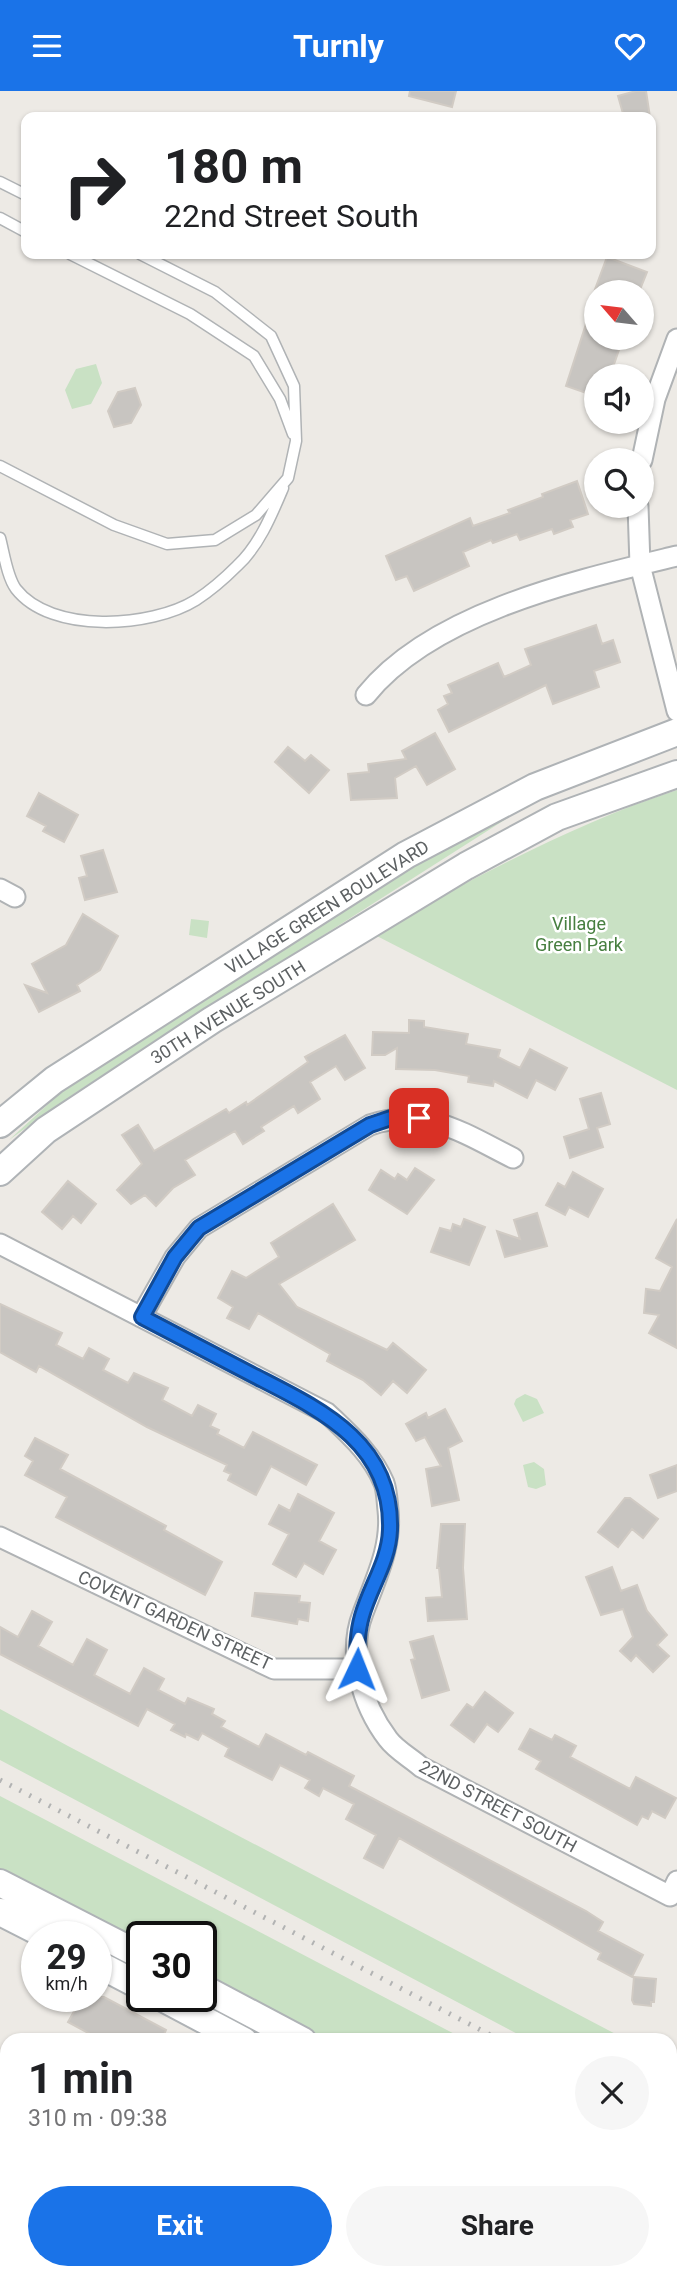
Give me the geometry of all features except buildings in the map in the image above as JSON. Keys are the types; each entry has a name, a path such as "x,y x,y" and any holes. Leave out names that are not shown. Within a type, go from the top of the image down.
{"street":[{"path":"645,448 655,399 677,339"},
{"path":"638,518 639,565 677,711"},
{"path":"366,695 394,664 446,632 564,585 677,555"},
{"name":"VILLAGE GREEN BOULEVARD","path":"0,1124 54,1080 406,855 535,787 677,732"},
{"name":"30TH AVENUE SOUTH","path":"0,1172 46,1130 212,1020 466,866 557,817 677,774"},
{"path":"142,1317 175,1257 199,1228 370,1125 391,1118 419,1118 450,1126 513,1158"},
{"name":"22ND STREET SOUTH","path":"0,1244 327,1413 361,1445 385,1485 390,1531 378,1579 362,1615 357,1641 357,1669 367,1701 389,1740 421,1767 673,1889"},
{"name":"COVENT GARDEN STREET","path":"0,1538 274,1669 357,1669"},
{"path":"0,1883 126,1948"},
{"path":"0,1912 21,1923"},
{"path":"217,1995 288,2033"},
{"path":"236,2033 244,2009"},
{"path":"188,2012 225,2033"}],"lane":[{"path":"0,182 21,192"},
{"path":"0,218 21,229"},
{"path":"80,259 190,314 254,356 279,399 296,441"},
{"path":"0,538 14,587 33,606 85,622 137,621 195,601 240,564 270,520 288,478 296,441 294,386 271,335 215,292 150,259"},
{"path":"0,466 114,525 167,544 215,540 256,515 288,478"}],"green space":[{"path":"96,364 102,383 91,404 72,409 65,390 76,369"},
{"name":"Village Green Park","path":"677,790 677,1090 371,933 559,837"},
{"path":"525,807 75,1093 9,1140 81,1074 466,832"},
{"path":"191,919 209,921 207,938 189,935"},
{"path":"525,1394 537,1399 544,1413 523,1422 514,1404 516,1399"},
{"path":"534,1462 544,1469 546,1485 536,1489 528,1487 523,1465"},
{"path":"0,1709 614,2033 516,2033 0,1760"},
{"path":"0,1796 453,2033 309,2033 217,1985 217,1921 126,1921 126,1938 112,1930 112,1921 94,1921 0,1872"}],"railway":[{"path":"0,1780 487,2033"}],"route":[{"path":"357,1669 357,1641 362,1615 378,1579 390,1531 385,1485 361,1445 327,1413 142,1317 175,1257 199,1228 370,1125 391,1118 419,1118"}]}
